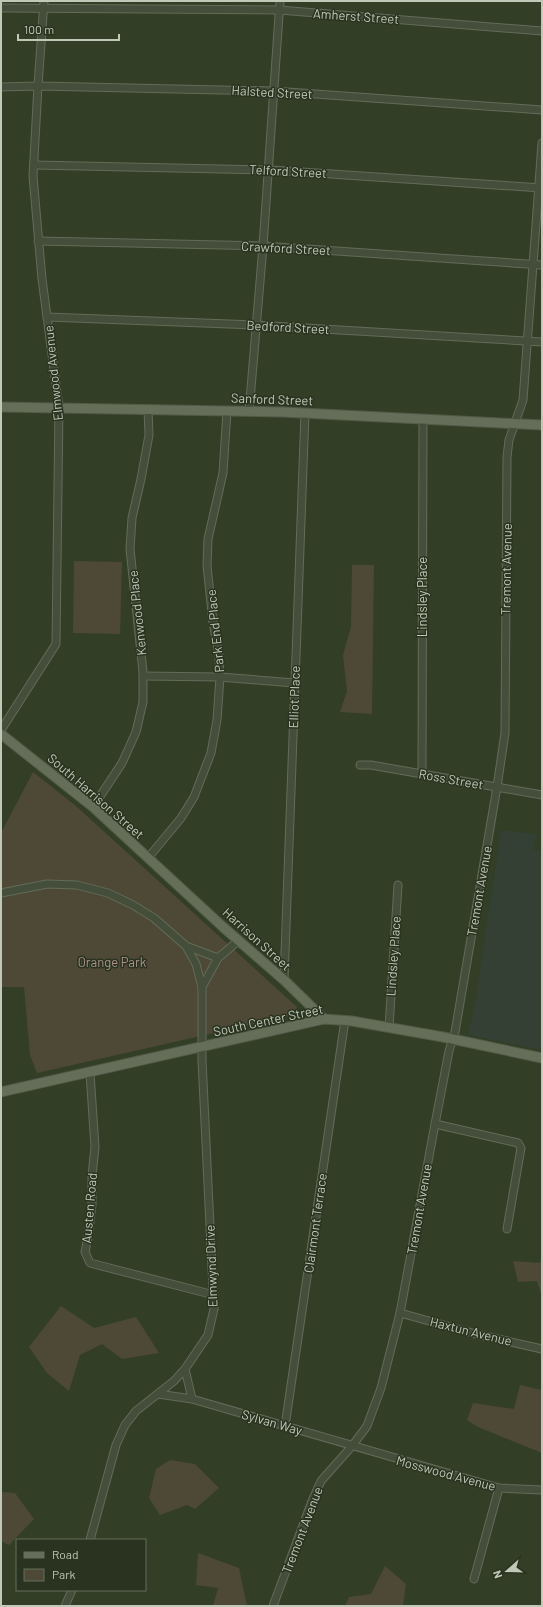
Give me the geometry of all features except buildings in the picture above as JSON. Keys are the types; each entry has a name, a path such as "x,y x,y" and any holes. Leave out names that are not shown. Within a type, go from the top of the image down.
{"main road":[{"name":"Sanford Street","path":"1,407 305,413 542,425"},
{"name":"South Harrison Street","path":"1,734 93,807 172,880"},
{"name":"Harrison Street","path":"172,880 238,941 284,980 324,1019"},
{"name":"South Center Street","path":"1,1092 202,1048 324,1019 345,1020 542,1058"}],"street":[{"name":"Elmwood Avenue","path":"1,730 56,644 59,407 38,241 35,211 34,165 44,1"},
{"path":"249,412 255,326 263,246 280,1"},
{"name":"Amherst Street","path":"1,8 279,10 542,31"},
{"name":"Halsted Street","path":"1,87 38,86 273,91 542,110"},
{"name":"Tremont Avenue","path":"273,1606 312,1501 321,1481 352,1446 367,1426 375,1408 400,1312 435,1124 453,1040 505,733 507,457 509,440 514,423 524,400 541,188 542,143"},
{"name":"Telford Street","path":"34,165 268,170 541,188"},
{"name":"Crawford Street","path":"38,241 263,246 542,265"},
{"name":"Bedford Street","path":"47,317 255,326 542,342"},
{"name":"Kenwood Place","path":"93,807 122,763 136,732 143,702 143,676 130,549 132,518 149,436 148,409"},
{"name":"Park End Place","path":"148,858 181,818 194,797 211,753 217,720 220,677 219,655 213,622 207,566 208,539 223,473 227,411"},
{"name":"Elliot Place","path":"284,980 305,413"},
{"name":"Lindsley Place","path":"422,774 423,419"},
{"path":"143,676 220,677 295,683"},
{"name":"Ross Street","path":"360,765 422,774 542,795"},
{"path":"1,893 47,884 77,885 108,894 134,905 154,918 186,946 196,964 202,987"},
{"name":"Lindsley Place","path":"389,1028 398,885"},
{"path":"202,987 218,958 238,941"},
{"path":"186,946 218,958"},
{"name":"Elmwynd Drive","path":"90,1539 116,1445 125,1425 136,1411 158,1394 185,1368 208,1335 214,1309 202,1048 202,987"},
{"name":"Clairmont Terrace","path":"285,1426 345,1020"},
{"name":"Austen Road","path":"90,1073 95,1147 92,1176 92,1205 85,1252 90,1263 214,1295"},
{"path":"435,1124 518,1143 521,1148 506,1229"},
{"name":"Haxtun Avenue","path":"400,1312 476,1334 542,1349"},
{"path":"185,1368 192,1399"},
{"name":"Sylvan Way","path":"158,1394 192,1399 352,1446"},
{"name":"Mosswood Avenue","path":"352,1446 499,1488 542,1490"},
{"path":"474,1579 499,1488"},
{"path":"65,1606 72,1591"}],"shaded area":[{"path":"501,830 537,834 533,849 542,850 542,1050 468,1035 475,1004"}],"green space":[{"path":"74,561 122,562 120,634 73,633"},
{"path":"352,565 374,565 372,714 340,712 347,691 343,655 351,627"},
{"name":"Orange Park","path":"33,772 76,806 297,1007 294,1015 37,1073 30,1055 24,987 1,987 1,833"},
{"path":"542,1254 542,1296 537,1281 518,1282 513,1261 540,1263"},
{"path":"61,1306 94,1328 136,1317 159,1353 122,1359 102,1344 80,1355 69,1391 47,1373 29,1347"},
{"path":"520,1385 542,1390 542,1453 478,1427 467,1420 473,1403 514,1409"},
{"path":"170,1460 195,1464 219,1488 195,1509 187,1505 160,1515 149,1498 156,1469"},
{"path":"1,1492 15,1493 34,1519 9,1545 1,1541"},
{"path":"198,1553 239,1568 247,1606 213,1606 218,1588 196,1585"},
{"path":"385,1566 406,1584 403,1606 345,1606 349,1597 371,1594"}]}
